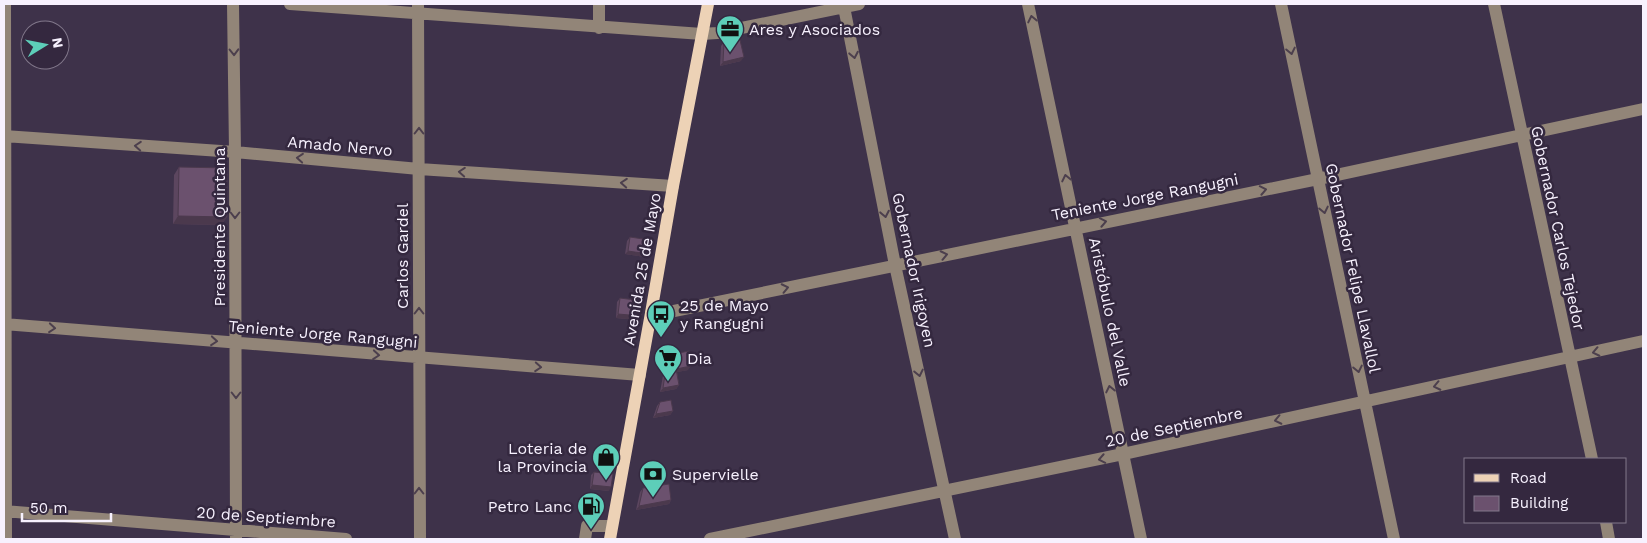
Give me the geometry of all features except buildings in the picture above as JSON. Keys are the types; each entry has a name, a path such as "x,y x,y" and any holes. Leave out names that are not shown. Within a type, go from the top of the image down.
{"main road":[{"name":"Avenida 25 de Mayo","path":"610,539 652,313 673,186 708,4"}],"street":[{"path":"5,4 6,539"},
{"name":"Presidente Quintana","path":"233,4 236,535"},
{"path":"290,4 418,8 599,28 702,34 718,33 859,4"},
{"path":"599,4 599,28"},
{"name":"Aristóbulo del Valle","path":"1028,4 1141,539"},
{"name":"Gobernador Felipe Llavallol","path":"1281,4 1394,539"},
{"name":"Gobernador Carlos Tejedor","path":"1494,4 1592,458"},
{"name":"Gobernador Irigoyen","path":"844,7 895,265 955,539"},
{"name":"Carlos Gardel","path":"418,8 420,539"},
{"name":"Teniente Jorge Rangugni","path":"652,313 674,311 1318,179 1643,109"},
{"name":"Amado Nervo","path":"4,136 235,152 419,169 673,186"},
{"name":"Teniente Jorge Rangugni","path":"5,324 640,375"},
{"name":"20 de Septiembre","path":"710,539 772,533 945,490 1123,454 1643,341"},
{"name":"20 de Septiembre","path":"5,511 236,535 346,539"},
{"path":"1606,523 1609,539"},
{"path":"585,539 587,526 612,526"}],"place":[{"name":"Ares y Asociados","path":"730,53"},
{"name":"25 de Mayo y Rangugni","path":"661,338"},
{"name":"Dia","path":"668,382"},
{"name":"Loteria de la Provincia","path":"606,481"},
{"name":"Supervielle","path":"653,498"},
{"name":"Petro Lanc","path":"591,530"}]}
